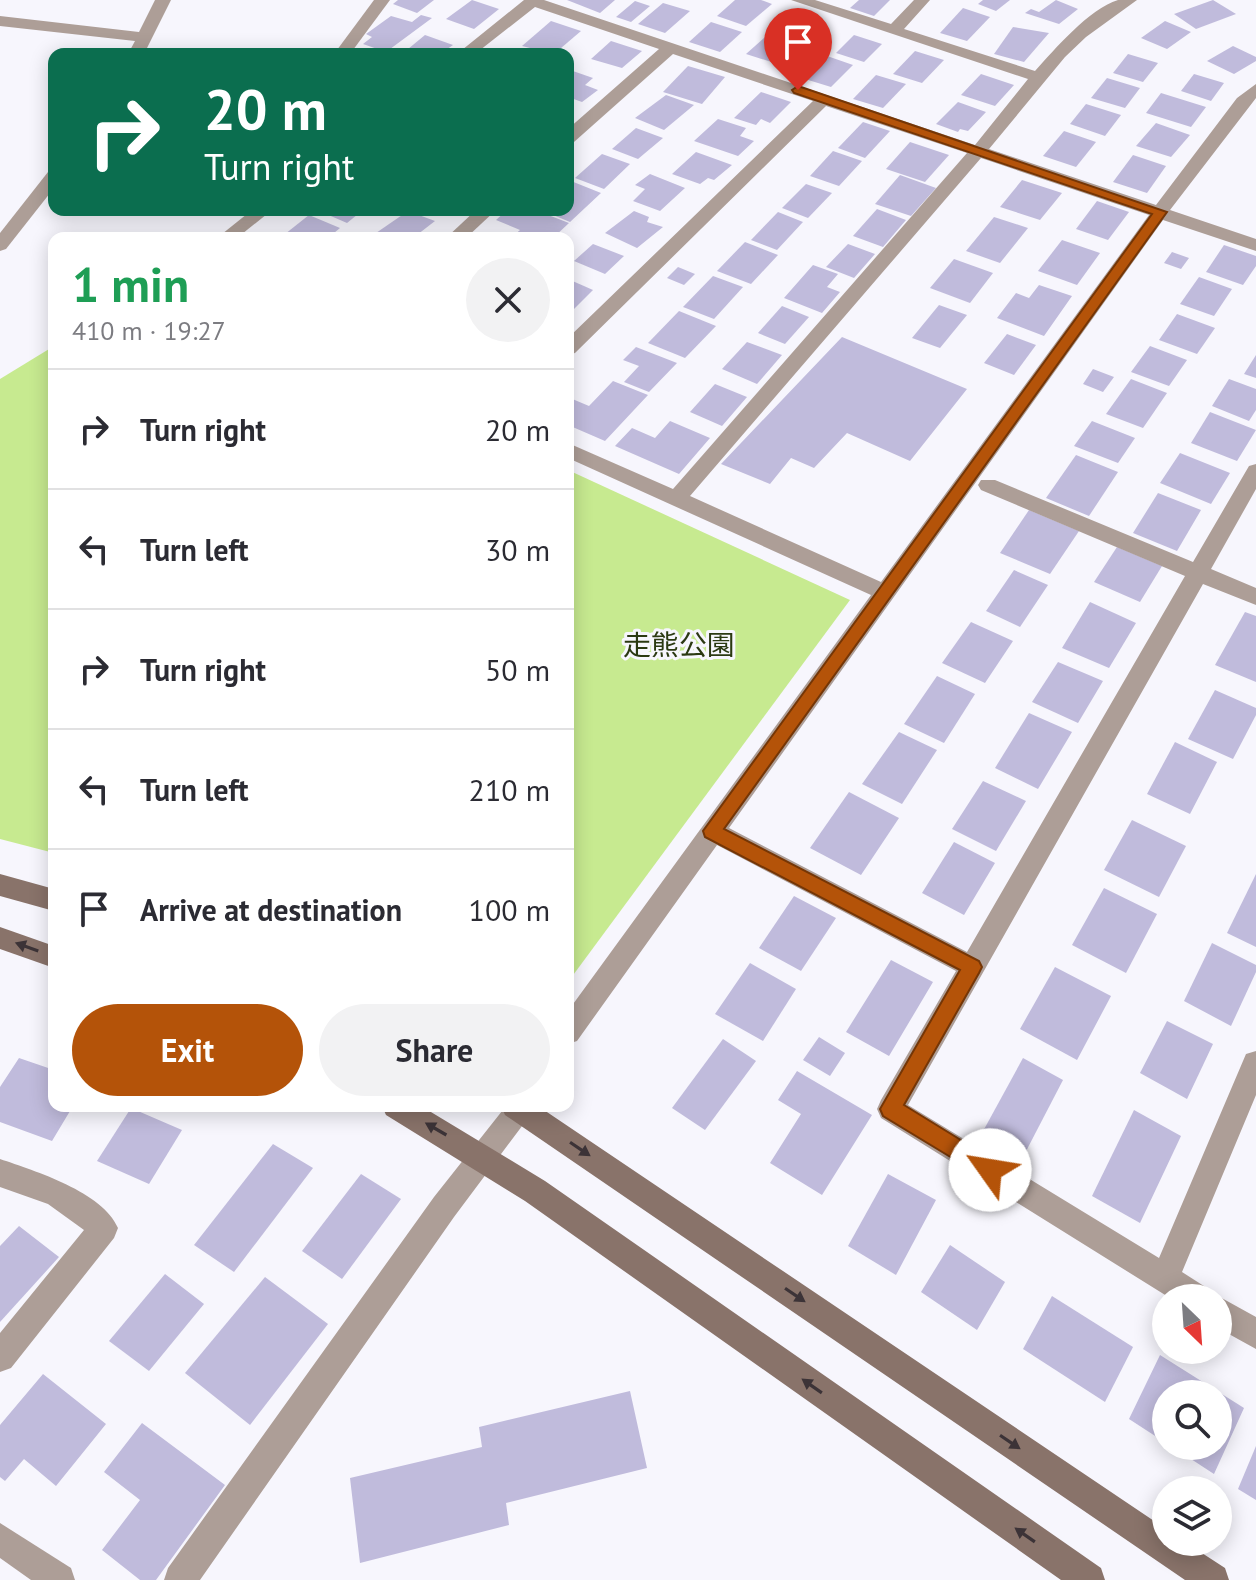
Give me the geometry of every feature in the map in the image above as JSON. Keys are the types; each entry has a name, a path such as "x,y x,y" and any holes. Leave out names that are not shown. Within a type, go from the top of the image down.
{"street":[{"path":"139,48 163,0"},
{"path":"346,48 382,0"},
{"path":"799,0 1039,77"},
{"path":"894,30 922,0"},
{"path":"676,499 1039,77 1085,29 1129,0"},
{"path":"473,48 533,1 1256,245"},
{"path":"0,21 145,37"},
{"path":"574,133 671,47"},
{"path":"574,1024 1160,212 1243,101 1256,89"},
{"path":"574,343 824,99"},
{"path":"0,245 48,184"},
{"path":"234,232 255,216"},
{"path":"462,232 480,216"},
{"path":"574,453 884,592"},
{"path":"1175,1284 891,1109 1256,471"},
{"path":"988,485 1256,597"},
{"path":"712,831 972,967"},
{"path":"0,885 48,898"},
{"path":"0,938 48,955"},
{"path":"1165,1278 1256,1063"},
{"path":"406,1112 484,1158 1089,1580"},
{"path":"180,1580 444,1207 516,1112"},
{"path":"527,1112 1213,1580"},
{"path":"0,1173 57,1193 104,1228 0,1357"},
{"path":"1232,1319 1256,1334"},
{"path":"0,1539 59,1580"}],"green space":[{"path":"48,350 48,851 0,839 0,379"},
{"name":"走熊公園","path":"574,473 850,600 574,974"}],"building":[{"path":"398,0 434,0 417,13 393,4"},
{"path":"472,0 499,9 474,29 446,19"},
{"path":"567,0 615,0 600,13"},
{"path":"735,0 761,0 772,4 746,26 717,16"},
{"path":"859,0 890,0 874,16 850,8"},
{"path":"983,0 1010,0 996,11 978,4"},
{"path":"1056,0 1078,9 1059,24 1025,13 1031,9 1039,12"},
{"path":"1213,0 1236,14 1196,29 1174,14"},
{"path":"635,1 650,6 631,22 616,17"},
{"path":"663,3 690,11 665,33 638,24"},
{"path":"963,8 990,17 967,41 940,33"},
{"path":"421,15 432,18 391,48 363,44 372,37 366,34 391,16 412,22"},
{"path":"791,16 811,23 809,25 815,30 800,42 772,33"},
{"path":"551,21 581,31 561,48 522,46"},
{"path":"1165,21 1191,32 1167,49 1141,38"},
{"path":"711,22 742,32 720,52 689,42"},
{"path":"1013,27 1049,33 1024,62 994,54"},
{"path":"425,35 453,45 449,48 409,48"},
{"path":"854,35 882,44 864,62 836,53"},
{"path":"765,37 796,47 778,64 746,54"},
{"path":"611,41 642,51 622,68 591,59"},
{"path":"1233,46 1256,57 1256,61 1234,74 1207,61"},
{"path":"807,49 853,65 831,87 805,79 819,64 799,57"},
{"path":"915,51 944,60 922,83 893,74"},
{"path":"1128,54 1158,63 1143,82 1113,73"},
{"path":"688,66 725,77 702,104 663,92"},
{"path":"574,71 593,78 585,85 598,90 582,102 574,99"},
{"path":"981,74 1014,85 995,106 961,95"},
{"path":"1194,74 1224,83 1211,101 1181,91"},
{"path":"876,75 906,84 883,108 853,99"},
{"path":"1107,78 1140,88 1125,108 1091,98"},
{"path":"761,92 791,102 770,123 761,119 756,125 734,118"},
{"path":"1161,93 1206,107 1191,127 1146,113"},
{"path":"666,95 694,105 664,130 635,118"},
{"path":"958,102 986,112 968,131 960,129 958,132 936,124"},
{"path":"1086,104 1121,115 1105,136 1070,124"},
{"path":"718,119 746,128 740,136 754,141 738,156 694,141"},
{"path":"863,122 890,131 865,158 838,148"},
{"path":"1156,123 1190,135 1171,157 1136,146"},
{"path":"636,128 663,138 638,159 612,149"},
{"path":"1064,131 1096,142 1076,167 1043,156"},
{"path":"910,142 949,155 925,182 886,169"},
{"path":"833,151 862,161 839,186 810,176"},
{"path":"696,152 732,165 714,180 708,178 700,184 672,174"},
{"path":"602,154 630,164 604,189 575,178"},
{"path":"1133,155 1166,166 1147,193 1113,182"},
{"path":"650,174 685,188 660,211 633,201 645,189 635,185"},
{"path":"900,175 936,188 911,216 875,204"},
{"path":"1022,180 1062,193 1040,220 1000,207"},
{"path":"574,182 601,193 570,222 556,216 574,216"},
{"path":"806,184 832,193 808,218 782,208"},
{"path":"1097,201 1129,212 1108,240 1076,229"},
{"path":"877,209 906,220 883,247 853,236"},
{"path":"634,211 649,217 647,222 663,227 637,248 605,233"},
{"path":"778,212 803,222 777,250 751,240"},
{"path":"308,216 340,228 335,232 288,232"},
{"path":"331,216 356,216 347,223"},
{"path":"401,216 422,216 435,221 421,232 377,232"},
{"path":"500,216 551,216 569,223 559,232 518,232 520,230 496,220"},
{"path":"994,217 1028,228 1000,263 966,251"},
{"path":"1062,240 1100,253 1077,285 1038,271"},
{"path":"745,242 778,255 751,284 717,271"},
{"path":"593,244 624,256 605,274 574,261"},
{"path":"848,244 875,254 854,278 826,267"},
{"path":"1224,245 1256,256 1256,266 1243,285 1206,272"},
{"path":"1172,252 1189,258 1181,269 1164,263"},
{"path":"954,259 993,273 970,303 930,288"},
{"path":"813,265 838,274 827,287 840,292 822,313 784,298"},
{"path":"678,267 695,274 684,285 667,278"},
{"path":"713,276 743,287 714,319 683,307"},
{"path":"1199,277 1232,289 1214,316 1180,304"},
{"path":"574,282 593,290 574,309"},
{"path":"1039,285 1072,296 1044,336 997,318 1016,293 1029,298"},
{"path":"939,305 967,315 940,348 912,338"},
{"path":"782,306 809,317 785,344 758,333"},
{"path":"679,311 716,326 685,358 648,343"},
{"path":"1177,314 1215,328 1197,354 1159,340"},
{"path":"1007,334 1036,345 1014,375 984,363"},
{"path":"842,337 967,389 910,461 847,433 814,468 791,458 770,484 721,464"},
{"path":"747,342 782,355 757,384 722,369"},
{"path":"1150,346 1187,360 1169,386 1131,372"},
{"path":"636,347 677,363 649,392 624,382 639,366 623,360"},
{"path":"1256,355 1256,378 1244,374"},
{"path":"1093,369 1114,377 1103,392 1083,384"},
{"path":"1131,379 1167,393 1143,428 1106,414"},
{"path":"1229,379 1256,389 1256,410 1249,421 1212,406"},
{"path":"613,381 648,395 605,441 574,428 574,400 589,406"},
{"path":"715,384 747,397 722,426 690,412"},
{"path":"1210,412 1256,430 1237,461 1191,443"},
{"path":"670,421 710,438 679,474 615,446 632,428 655,438"},
{"path":"1092,421 1135,438 1118,463 1074,446"},
{"path":"1180,453 1230,473 1211,504 1160,483"},
{"path":"1076,455 1118,472 1089,516 1046,498"},
{"path":"1158,493 1201,510 1177,551 1133,533"},
{"path":"1029,510 1079,531 1050,574 1000,553"},
{"path":"1117,547 1162,566 1140,602 1094,582"},
{"path":"1014,570 1048,585 1020,627 986,611"},
{"path":"1090,602 1136,623 1109,668 1062,648"},
{"path":"1245,612 1256,616 1256,682 1215,665"},
{"path":"971,622 1013,641 985,683 942,663"},
{"path":"1058,662 1103,681 1078,723 1032,702"},
{"path":"937,676 975,694 944,743 904,724"},
{"path":"1215,690 1256,708 1256,715 1233,759 1188,739"},
{"path":"1029,713 1072,732 1038,789 995,768"},
{"path":"899,732 937,750 902,804 862,784"},
{"path":"1175,742 1217,762 1190,814 1147,794"},
{"path":"983,781 1026,801 996,851 952,829"},
{"path":"849,792 899,818 861,875 810,848"},
{"path":"1132,820 1186,846 1159,897 1104,870"},
{"path":"954,842 995,863 964,915 922,893"},
{"path":"1256,874 1256,947 1227,933"},
{"path":"1104,888 1157,914 1126,973 1072,945"},
{"path":"794,896 836,918 801,971 759,948"},
{"path":"1212,943 1256,965 1256,972 1231,1026 1184,1001"},
{"path":"891,960 933,982 889,1056 846,1032"},
{"path":"750,963 796,989 763,1041 715,1014"},
{"path":"1055,967 1111,996 1077,1060 1020,1029"},
{"path":"1167,1021 1213,1044 1187,1099 1140,1073"},
{"path":"819,1037 845,1053 830,1076 803,1060"},
{"path":"723,1039 756,1061 705,1130 672,1108"},
{"path":"19,1058 48,1068 48,1112 69,1112 52,1141 0,1122 0,1087"},
{"path":"1023,1058 1063,1080 1023,1157 982,1133"},
{"path":"797,1071 872,1115 822,1195 770,1163 801,1114 778,1100"},
{"path":"1134,1110 1181,1136 1140,1223 1092,1196"},
{"path":"128,1112 140,1112 182,1130 149,1184 97,1161"},
{"path":"273,1144 313,1168 234,1272 194,1245"},
{"path":"361,1174 401,1199 342,1279 302,1251"},
{"path":"888,1174 936,1200 896,1275 848,1246"},
{"path":"19,1226 59,1257 0,1322 0,1246"},
{"path":"950,1245 1005,1282 977,1330 921,1292"},
{"path":"165,1274 204,1304 149,1371 109,1341"},
{"path":"265,1277 328,1324 250,1425 185,1373"},
{"path":"1052,1296 1133,1347 1105,1402 1023,1349"},
{"path":"1156,1364 1174,1364 1200,1380 1152,1380 1152,1434 1129,1419"},
{"path":"43,1374 106,1424 56,1486 24,1459 5,1481 0,1477 0,1425"},
{"path":"630,1391 647,1468 506,1503 509,1525 360,1563 350,1478 482,1447 479,1427"},
{"path":"1232,1400 1244,1408 1232,1434"},
{"path":"142,1423 225,1485 156,1580 140,1580 102,1550 140,1500 104,1472"},
{"path":"1256,1446 1256,1500 1238,1489"},
{"path":"1192,1460 1220,1460 1214,1474"}],"route":[{"path":"798,90 1160,212 712,831 972,967 891,1109 990,1170"}]}
